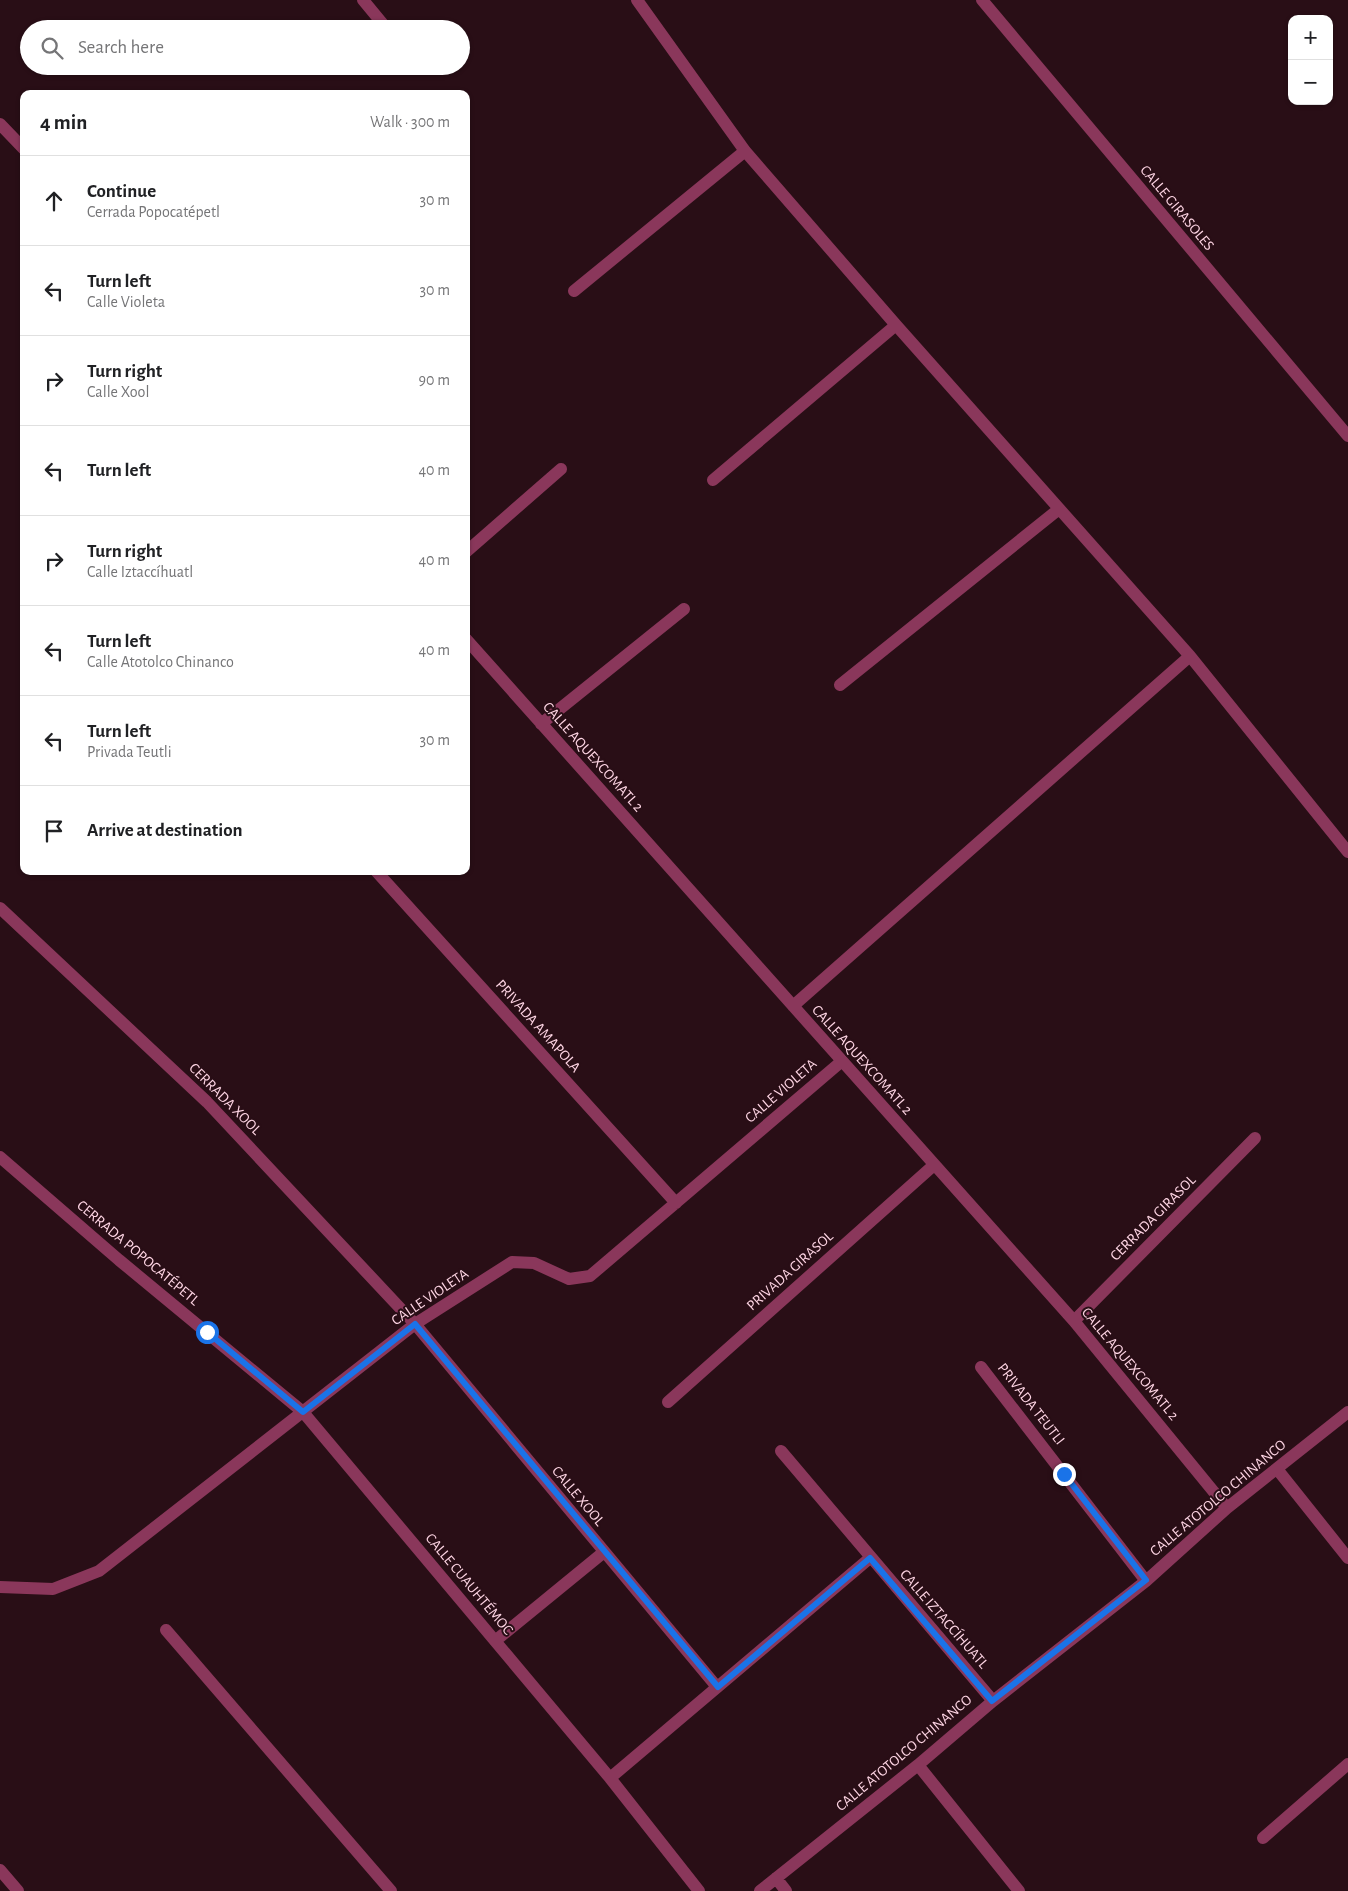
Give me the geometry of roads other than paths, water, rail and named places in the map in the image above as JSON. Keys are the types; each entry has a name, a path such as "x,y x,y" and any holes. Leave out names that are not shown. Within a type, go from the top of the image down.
{"street":[{"path":"363,0 380,20"},
{"path":"637,0 744,151 1190,656 1348,852"},
{"name":"CALLE GIRASOLES","path":"982,0 1348,436"},
{"path":"0,124 20,145"},
{"path":"574,291 744,151"},
{"path":"713,480 896,325"},
{"path":"470,549 562,469"},
{"path":"840,685 1059,508"},
{"path":"541,724 684,609"},
{"name":"CALLE AQUEXCOMATL 2","path":"470,644 1074,1322 1228,1508"},
{"path":"793,1006 1190,656"},
{"name":"PRIVADA AMAPOLA","path":"380,875 676,1203"},
{"name":"CERRADA XOOL","path":"0,908 207,1102 415,1324"},
{"name":"CALLE VIOLETA","path":"0,1587 52,1589 99,1571 415,1324 512,1262 534,1263 569,1279 590,1276 842,1061"},
{"name":"CERRADA GIRASOL","path":"1074,1322 1255,1138"},
{"name":"CERRADA POPOCATÉPETL","path":"0,1157 119,1260 303,1412"},
{"name":"PRIVADA GIRASOL","path":"668,1402 934,1165"},
{"name":"CALLE XOOL","path":"415,1324 718,1687"},
{"name":"PRIVADA TEUTLI","path":"981,1366 1146,1580"},
{"name":"CALLE CUAUHTÉMOC","path":"303,1412 610,1778 699,1891"},
{"name":"CALLE ATOTOLCO CHINANCO","path":"760,1891 918,1765 992,1701 1146,1580 1228,1508 1348,1412"},
{"name":"CALLE IZTACCÍHUATL","path":"781,1451 992,1701"},
{"path":"1277,1469 1348,1558"},
{"path":"495,1641 604,1552"},
{"path":"610,1778 870,1558"},
{"path":"166,1630 391,1891"},
{"path":"1263,1838 1348,1764"},
{"path":"918,1765 1019,1891"},
{"path":"0,1870 18,1891"},
{"path":"776,1878 786,1891"}]}
